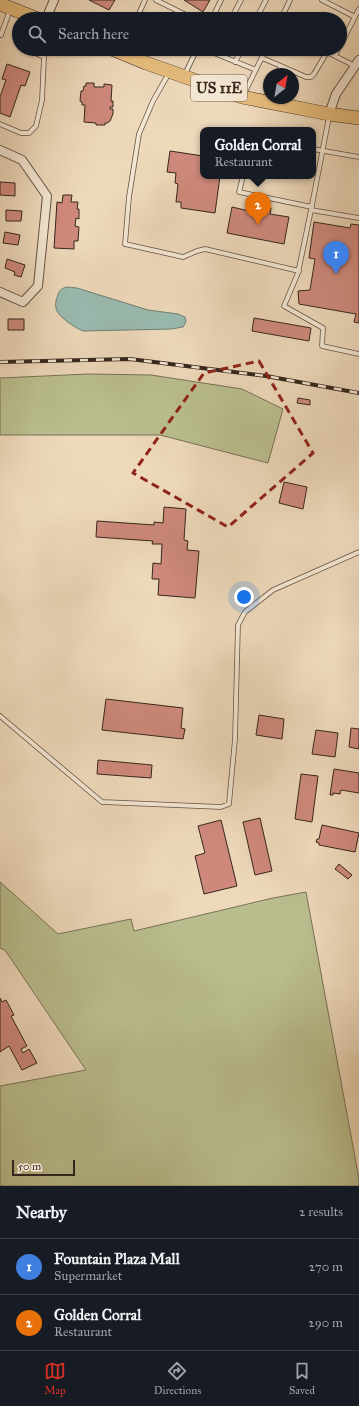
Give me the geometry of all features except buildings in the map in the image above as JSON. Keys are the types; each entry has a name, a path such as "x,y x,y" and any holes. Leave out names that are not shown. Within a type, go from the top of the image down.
{"main road":[{"path":"6,6 21,12"},
{"name":"US 11E","path":"130,56 242,96 266,99 329,114 359,118"}],"street":[{"path":"49,12 54,0"},
{"path":"329,114 336,94 357,63"},
{"path":"0,150 22,160 47,196 38,286 23,302 0,292"}],"lane":[{"path":"140,12 145,0"},
{"path":"156,0 180,12"},
{"path":"215,12 221,0"},
{"path":"235,12 241,0"},
{"path":"260,12 266,0"},
{"path":"284,12 290,0"},
{"path":"322,0 345,12"},
{"path":"0,34 1,35 6,6"},
{"path":"347,32 359,9"},
{"path":"347,13 355,17"},
{"path":"0,124 21,133 29,133 36,126 42,100 44,57 42,56"},
{"path":"184,76 194,56"},
{"path":"225,56 235,62 256,70"},
{"path":"235,62 238,56"},
{"path":"242,96 262,58 306,77 311,77 325,56"},
{"path":"335,56 357,63"},
{"path":"170,71 153,101 139,134 129,197 125,244 183,257 197,250 205,249 298,271"},
{"path":"329,114 298,271 284,306 323,328 322,346 359,354"},
{"path":"316,150 359,157"},
{"path":"241,179 239,192 311,209 359,218"},
{"path":"0,716 102,802 221,807 229,804 235,739 238,625 245,612 273,590 359,552"}],"highlighted area":[{"path":"259,361 313,453 228,527 133,473 204,373"}],"green space":[{"path":"88,374 151,375 242,389 283,409 268,463 160,435 0,435 0,378"},
{"path":"0,882 58,934 131,919 134,931 273,898 306,892 359,1179 359,1186 0,1186 0,1086 86,1070 5,950 0,948"}],"water":[{"path":"67,287 77,288 148,310 178,314 185,317 186,322 183,327 171,329 83,331 67,321 57,311 56,300 58,293"}],"railway":[{"path":"0,362 130,359 266,376 359,393"}],"place":[{"name":"Golden Corral","path":"258,225"},
{"name":"Fountain Plaza Mall","path":"336,274"}]}
